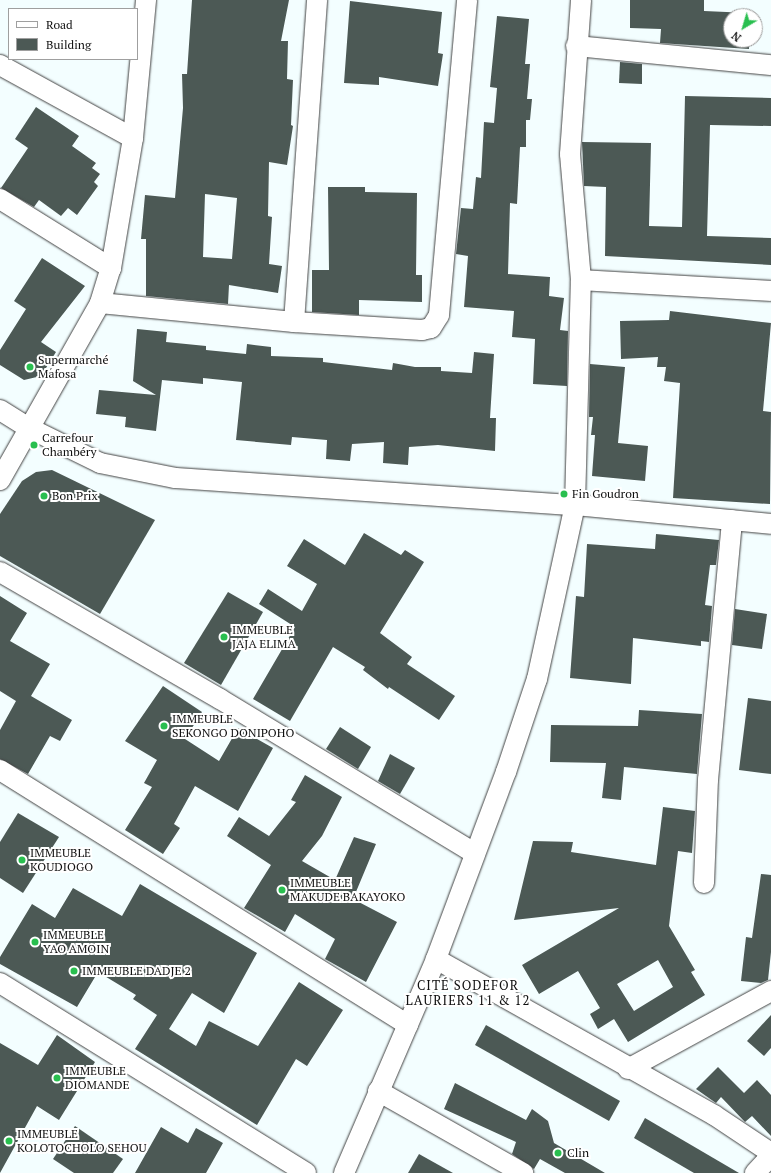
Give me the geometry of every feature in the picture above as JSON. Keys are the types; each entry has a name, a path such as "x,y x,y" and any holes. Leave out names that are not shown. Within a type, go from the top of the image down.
{"street":[{"path":"0,480 100,303 111,268 133,138 146,0"},
{"path":"294,322 317,0"},
{"path":"100,303 294,322 422,330 431,328 439,315 467,0"},
{"path":"344,1173 436,959 474,853 506,772 536,679 575,505 581,280 570,154 576,46 581,0"},
{"path":"576,46 771,65"},
{"path":"0,66 133,138"},
{"path":"0,199 111,268"},
{"path":"581,280 771,291"},
{"path":"0,410 29,428 100,463 175,478 575,505 771,524"},
{"path":"704,883 708,780 732,520"},
{"path":"0,572 220,699 474,853"},
{"path":"0,770 408,1025"},
{"path":"436,959 628,1069 714,1116 771,1153"},
{"path":"0,983 306,1173"},
{"path":"628,1069 771,990"},
{"path":"378,1091 523,1173"},
{"path":"755,1173 771,1156"}],"building":[{"path":"192,0 289,0 281,41 288,41 287,79 293,80 291,125 293,126 287,165 269,162 268,216 272,217 269,264 282,266 278,293 229,285 228,304 146,296 146,239 141,239 145,195 175,198 183,108 182,74 187,74","holes":["205,194 237,198 232,259 203,257"]},
{"path":"630,0 704,0 704,11 723,12 723,47 660,43 661,29 630,28"},
{"path":"350,1 442,12 438,53 443,54 438,86 379,77 379,85 344,83"},
{"path":"497,16 529,19 525,64 530,64 527,99 532,99 530,120 526,120 526,147 520,147 517,204 510,203 508,274 550,277 549,296 564,298 560,330 568,331 567,386 533,384 535,339 512,337 514,311 464,307 468,256 456,254 461,208 473,209 476,177 481,178 484,122 494,123 497,88 490,87"},
{"path":"620,62 642,64 642,84 619,83"},
{"path":"685,96 771,98 771,126 710,125 707,236 771,238 771,265 605,256 606,187 584,186 582,142 651,143 649,226 682,227"},
{"path":"36,107 79,136 72,146 96,163 92,168 100,174 94,182 98,186 77,215 68,208 61,216 39,200 34,207 1,188 28,148 15,139"},
{"path":"328,187 365,187 365,192 417,193 416,275 422,275 422,302 359,300 359,315 312,312 312,270 329,270"},
{"path":"42,258 85,286 41,342 56,352 41,376 24,380 0,365 0,350 26,309 14,301"},
{"path":"670,311 771,323 763,411 771,412 770,504 673,498 680,383 664,381 666,367 657,367 658,357 621,359 620,321 669,320"},
{"path":"137,329 167,332 166,342 206,346 206,350 246,354 247,344 271,347 271,356 323,358 323,362 392,370 393,363 415,367 441,367 441,371 472,373 474,352 494,354 490,418 496,418 495,451 438,445 409,447 408,465 383,463 384,442 352,444 350,461 326,459 327,440 292,437 291,445 236,440 242,382 203,378 203,384 162,380 156,431 125,427 126,417 96,414 99,390 156,395 133,381"},
{"path":"590,364 625,367 618,443 648,446 645,481 592,476 595,435 591,435 593,417 589,417"},
{"path":"52,470 155,520 100,614 0,556 0,514 22,481 36,472"},
{"path":"364,533 401,555 405,550 424,562 380,633 412,657 407,664 455,696 439,720 389,687 388,689 363,670 365,667 333,647 290,721 253,699 295,627 259,604 268,589 302,611 317,584 287,566 304,539 345,565"},
{"path":"656,534 719,540 716,565 710,565 705,605 712,606 709,642 701,641 701,646 633,638 631,684 570,678 576,596 584,597 587,544 655,549"},
{"name":"IMMEUBLE JAJA ELIMA","path":"228,592 263,612 221,685 184,663"},
{"path":"0,596 27,613 10,641 50,664 31,696 72,720 60,741 50,736 28,774 0,759 0,730 16,701 0,691"},
{"path":"735,609 767,614 762,649 732,645"},
{"path":"163,686 202,712 185,739 219,761 238,728 273,748 238,811 195,786 174,824 180,828 163,854 125,830 152,787 144,783 157,760 125,741"},
{"path":"748,698 771,701 771,774 739,770"},
{"path":"639,710 702,714 697,774 624,767 621,800 602,798 606,763 550,762 551,725 638,726"},
{"path":"340,727 371,747 358,769 326,749"},
{"path":"390,754 415,768 400,794 378,781"},
{"path":"305,775 342,797 322,836 302,861 335,880 354,837 376,844 353,899 397,922 366,982 325,959 335,939 295,914 285,932 244,908 271,865 227,836 239,817 269,836 296,802 291,800"},
{"path":"663,807 695,811 692,853 678,851 669,926 695,970 691,972 705,995 628,1042 614,1019 598,1029 590,1014 600,1008 578,971 539,994 522,965 619,908 514,920 533,841 573,842 571,852 656,865","holes":["658,960 673,987 634,1011 617,984"]},
{"name":"IMMEUBLE KOUDIOGO","path":"18,813 59,837 23,893 0,878 0,842"},
{"path":"761,874 771,875 771,952 768,980 761,983 741,981 746,937 752,938"},
{"path":"140,884 257,953 224,1013 192,993 169,1029 196,1046 209,1021 258,1046 299,982 343,1010 307,1066 296,1059 257,1125 135,1049 157,1015 133,999 136,995 98,972 77,1007 0,964 0,957 32,904 55,918 73,888 122,916"},
{"path":"771,1015 771,1048 764,1056 747,1041"},
{"path":"486,1025 620,1101 609,1121 475,1045"},
{"path":"57,1035 95,1062 59,1120 37,1106 0,1173 0,1043 38,1065"},
{"path":"718,1067 744,1093 757,1080 771,1095 771,1136 752,1116 745,1122 721,1097 716,1103 696,1089"},
{"path":"455,1083 526,1120 532,1109 548,1121 554,1143 605,1173 565,1173 540,1159 534,1169 512,1154 516,1142 444,1109"},
{"path":"645,1118 739,1173 694,1173 634,1138"},
{"path":"75,1126 123,1159 113,1173 74,1173 53,1159"},
{"path":"161,1127 188,1143 196,1128 223,1143 206,1173 135,1173"},
{"path":"419,1154 453,1173 408,1173"}],"place":[{"name":"Supermarché Mafosa","path":"30,367"},
{"name":"Carrefour Chambéry","path":"34,445"},
{"name":"Fin Goudron","path":"564,494"},
{"name":"Bon Prix","path":"44,496"},
{"name":"IMMEUBLE JAJA ELIMA","path":"224,637"},
{"name":"IMMEUBLE SEKONGO DONIPOHO","path":"164,726"},
{"name":"IMMEUBLE KOUDIOGO","path":"22,860"},
{"name":"IMMEUBLE MAKUDE BAKAYOKO","path":"282,890"},
{"name":"IMMEUBLE YAO AMOIN","path":"35,942"},
{"name":"IMMEUBLE DADJE 2","path":"74,971"},
{"name":"IMMEUBLE DIOMANDE","path":"57,1078"},
{"name":"IMMEUBLE KOLOTOCHOLO SEHOU","path":"9,1141"},
{"name":"Clin","path":"558,1153"}],"district":[{"name":"CITÉ SODEFOR LAURIERS 11 & 12","path":"468,994"}]}
